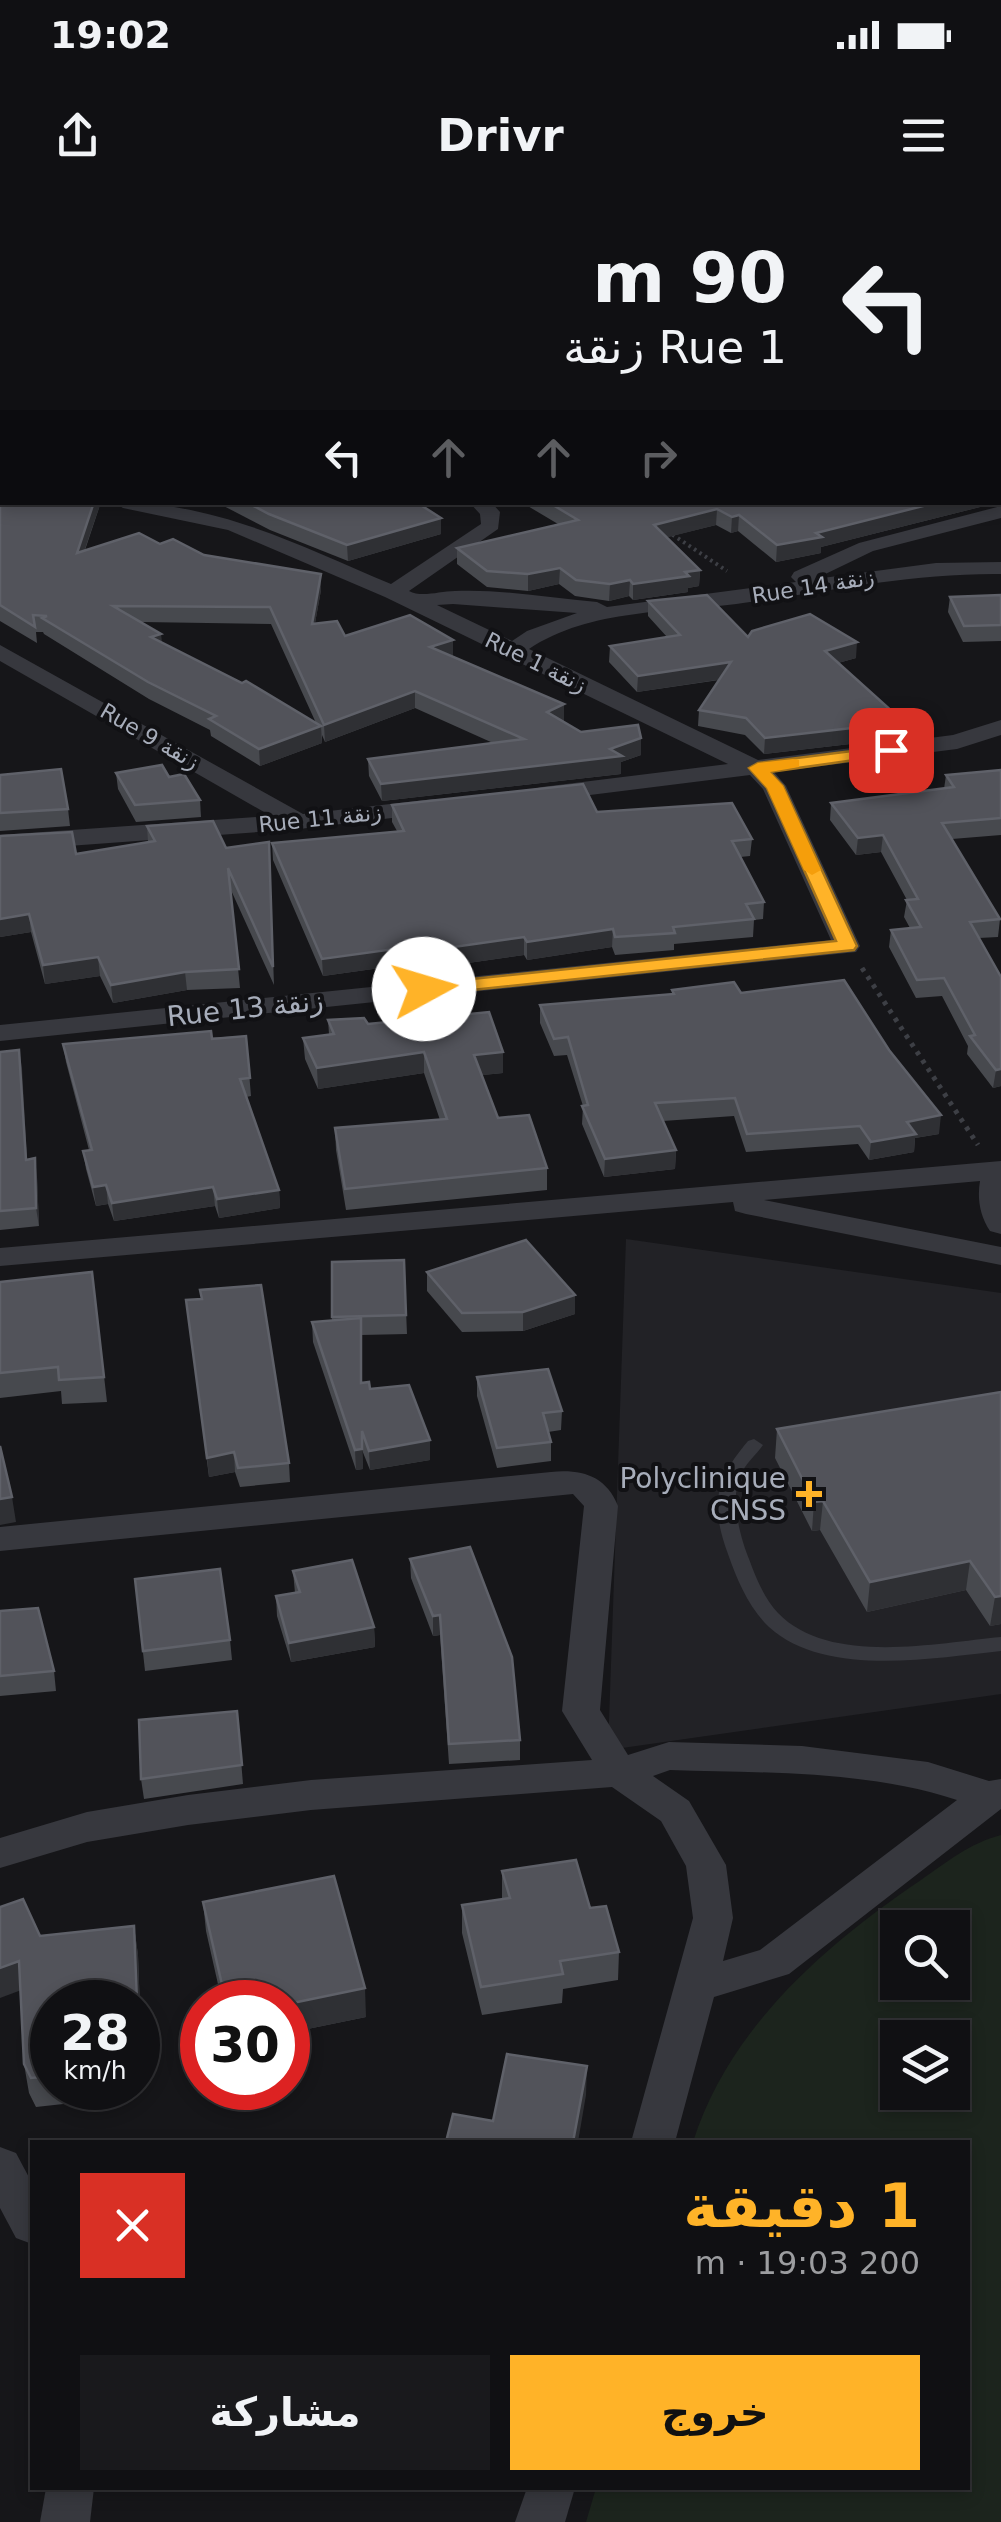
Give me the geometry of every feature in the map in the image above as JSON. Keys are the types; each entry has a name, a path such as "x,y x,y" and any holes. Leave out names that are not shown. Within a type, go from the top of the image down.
{"street":[{"name":"Rue 1 زنقة","path":"137,505 234,525 393,592 758,768"},
{"path":"393,592 484,533 491,525 490,512 482,505"},
{"path":"784,590 811,570 866,547 1001,512"},
{"path":"866,547 909,572"},
{"name":"Rue 14 زنقة","path":"513,650 548,630 626,612 909,572 1001,568"},
{"name":"Rue 14 زنقة","path":"414,603 429,598 454,598 626,612"},
{"name":"Rue 9 زنقة","path":"0,652 299,822"},
{"path":"509,798 958,742 1001,727"},
{"path":"958,742 1001,753"},
{"path":"758,768 774,786 847,946"},
{"name":"Rue 11 زنقة","path":"0,844 299,822 452,804"},
{"name":"Rue 13 زنقة","path":"0,1033 847,946"},
{"path":"0,1257 998,1171 992,1197 1001,1225"},
{"path":"707,1198 1001,1256"},
{"path":"0,1539 551,1483 586,1485 599,1498 601,1506 582,1711 620,1772 675,1811 706,1865 713,1918 654,2140"},
{"path":"0,1853 87,1827 188,1810 312,1795 620,1772 669,1756 802,1760 928,1776 995,1795"},
{"path":"696,1986 774,1962 995,1795"},
{"path":"0,2166 30,2220"},
{"path":"65,2522 70,2490"},
{"path":"540,2522 550,2490"}],"lane":[{"path":"754,1445 729,1478 730,1534 751,1591 782,1628 818,1646 851,1651 893,1653 1001,1644"}],"path":[{"path":"665,530 761,594"},
{"path":"847,946 998,1171"}],"shaded area":[{"name":"Polyclinique CNSS","path":"626,1239 1001,1293 1001,1694 608,1750"},
{"path":"1001,1835 1001,2522 586,2522 595,2490 970,2490 970,2140 694,2140 730,2062 784,1993 850,1932 885,1905 959,1854"}],"building":[{"path":"0,505 93,505 77,553 139,533 160,544 173,539 204,555 321,574 312,624 337,621 345,636 410,615 453,640 430,647 564,704 547,712 581,732 638,725 641,738 610,749 622,756 381,784 368,759 524,739 415,691 324,725 270,607 113,606 161,634 151,637 242,683 246,681 321,726 259,749 209,719 216,716 148,682 42,618 47,616 33,615 35,627 0,605"},
{"path":"252,505 421,505 441,518 347,545"},
{"path":"553,505 927,505 816,533 822,537 777,545 739,515 732,517 717,509 654,525 700,570 685,572 689,576 633,584 630,580 610,584 576,580 560,568 528,574 487,571 457,548 578,520"},
{"path":"707,595 748,637 752,631 810,614 857,642 825,651 904,722 765,738 746,718 699,710 731,662 638,676 610,646 680,635 648,601"},
{"path":"1001,595 1001,625 964,626 950,597"},
{"path":"162,765 169,777 184,774 200,800 135,805 116,773"},
{"path":"61,769 68,809 0,813 0,775"},
{"path":"1001,770 1001,818 942,823 1000,919 970,922 1001,977 1001,1069 996,1070 970,1036 975,1035 944,978 917,980 891,930 921,927 906,900 918,899 883,835 858,838 831,803 954,787 946,775"},
{"path":"583,784 597,812 732,803 752,839 732,841 764,902 746,904 754,919 673,927 675,933 615,937 613,929 527,942 524,937 419,952 416,946 322,959 272,843 404,831 392,805"},
{"path":"213,821 226,848 269,842 273,967 228,868 239,969 185,972 111,985 98,957 43,965 29,914 0,919 0,836 72,832 76,854 155,841 147,826"},
{"path":"844,980 889,1050 941,1115 907,1122 916,1134 871,1142 860,1126 747,1134 735,1098 655,1103 676,1150 605,1159 582,1106 588,1105 568,1037 554,1039 540,1005 674,994 672,990 734,982 741,993"},
{"path":"489,1012 503,1052 474,1055 498,1118 529,1115 547,1168 345,1189 335,1128 447,1119 424,1052 317,1068 303,1038 334,1034 328,1020 364,1018 368,1024"},
{"path":"211,1031 212,1039 246,1036 250,1078 240,1079 279,1190 217,1199 213,1187 112,1203 106,1185 93,1187 83,1151 92,1150 63,1044"},
{"path":"19,1050 26,1160 35,1158 36,1208 0,1211 0,1052"},
{"path":"526,1240 575,1295 523,1312 462,1313 427,1272"},
{"path":"404,1260 406,1315 332,1317 332,1262"},
{"path":"92,1272 104,1377 59,1380 58,1367 0,1373 0,1282"},
{"path":"261,1285 289,1463 238,1468 234,1452 207,1458 186,1300 202,1299 200,1290"},
{"path":"361,1318 361,1383 369,1382 370,1389 409,1385 430,1440 369,1451 362,1431 362,1449 355,1450 312,1322"},
{"path":"548,1369 562,1411 543,1413 551,1442 497,1448 477,1377"},
{"path":"1001,1392 1001,1596 995,1597 970,1561 870,1582 823,1501 814,1502 777,1429"},
{"path":"0,1446 12,1497 0,1499"},
{"path":"470,1547 512,1657 520,1740 449,1744 440,1615 433,1616 410,1559"},
{"path":"352,1560 374,1627 289,1643 276,1596 300,1592 293,1571"},
{"path":"220,1569 230,1640 143,1651 135,1579"},
{"path":"38,1608 54,1671 0,1676 0,1611"},
{"path":"237,1711 242,1765 141,1779 139,1720"},
{"path":"576,1860 590,1908 606,1906 619,1952 560,1961 563,1974 481,1987 462,1905 510,1898 502,1871"},
{"path":"334,1876 365,1988 310,1999 310,1980 221,1980 203,1902"},
{"path":"23,1899 40,1936 134,1926 136,1980 30,1980 30,2076 24,2064 19,1961 0,1968 0,1907"},
{"path":"507,2054 587,2066 573,2140 446,2140 453,2114 493,2121"}],"slow traffic":[{"path":"793,764 758,768 774,786 812,870"}],"place":[{"name":"Polyclinique CNSS","path":"809,1494"}],"route":[{"path":"424,989 847,946 774,786 758,768 891,750"}]}
